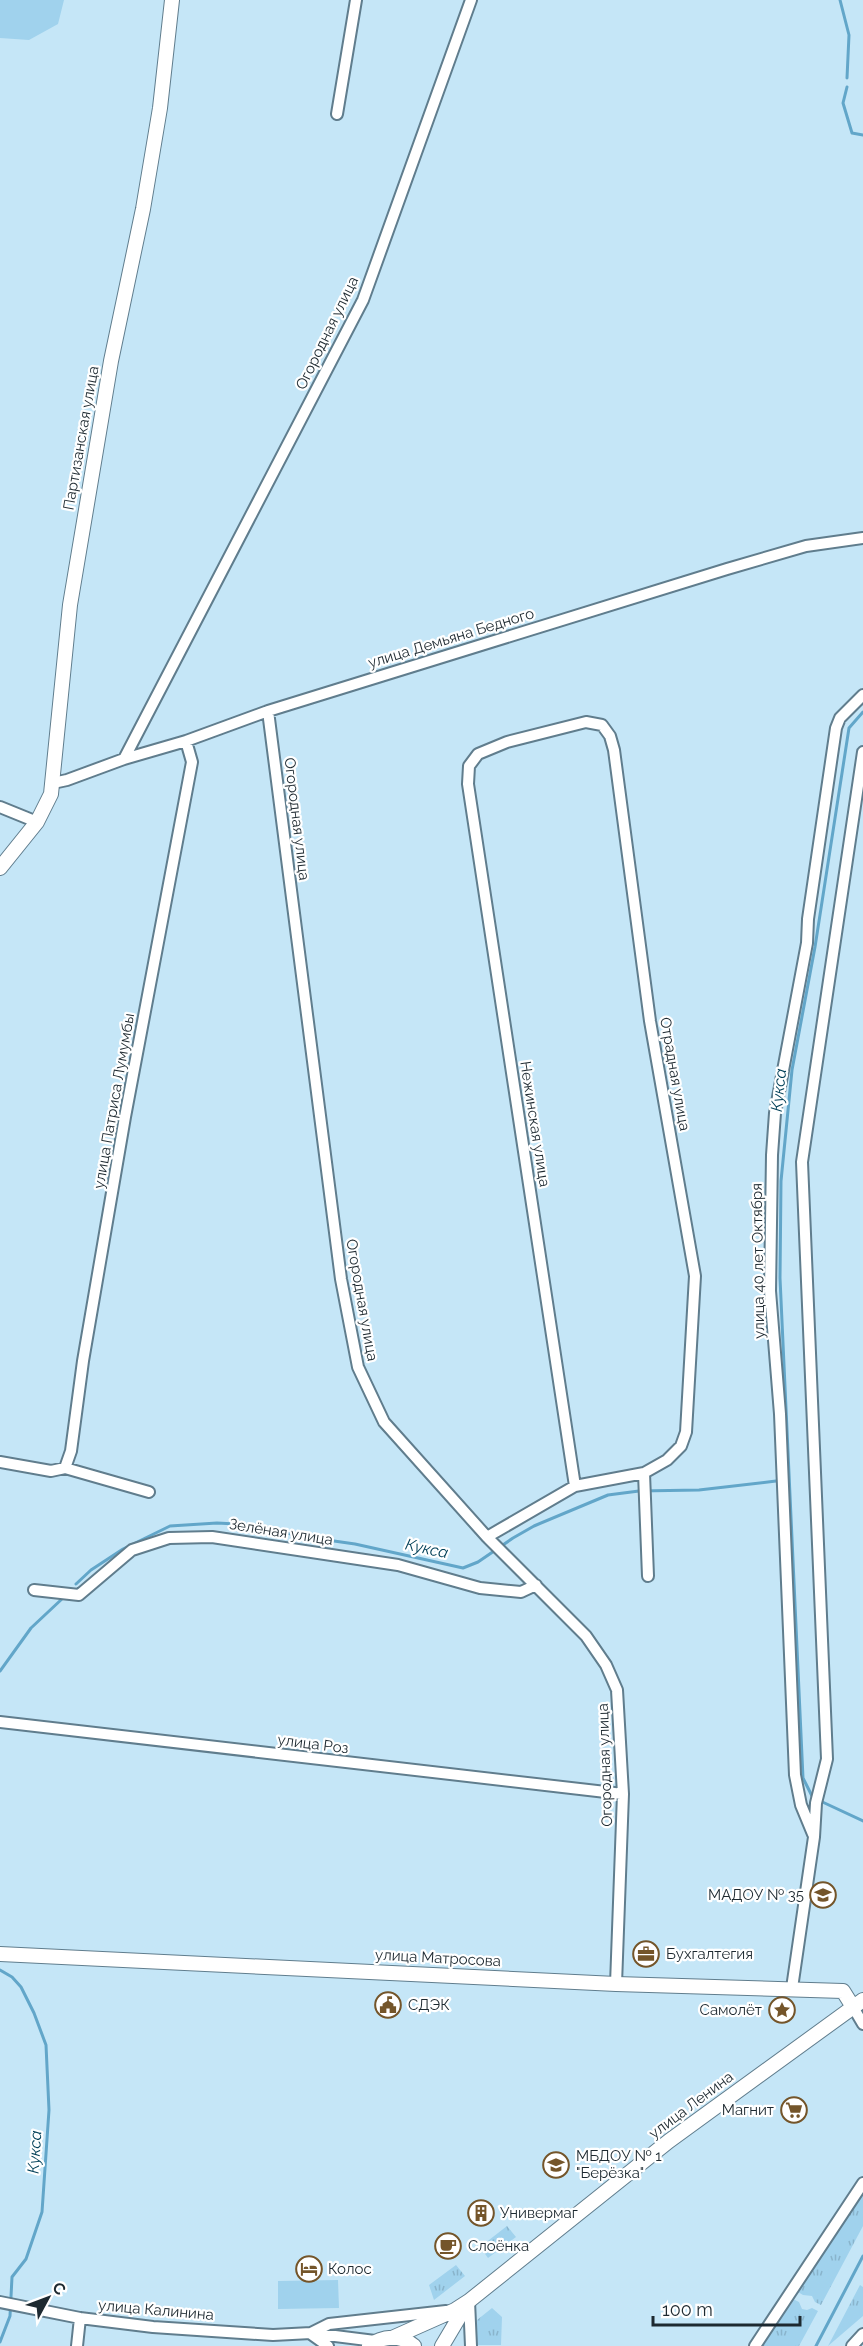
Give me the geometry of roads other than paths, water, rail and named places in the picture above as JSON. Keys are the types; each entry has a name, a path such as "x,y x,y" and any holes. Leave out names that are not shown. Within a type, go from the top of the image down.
{"street":[{"name":"Партизанская улица","path":"0,868 37,822 51,794 70,605 111,361 143,209 160,108 172,0"},
{"path":"337,114 356,0"},
{"name":"Огородная улица","path":"124,759 363,300 471,0"},
{"name":"улица Демьяна Бедного","path":"52,783 186,741 268,711 738,565 806,546 863,537"},
{"name":"улица 40 лет Октября","path":"814,1837 801,1805 795,1775 780,1414 770,1291 772,1155 775,1113 807,943 808,919 836,729 840,718 863,695"},
{"name":"Огородная улица","path":"268,711 340,1279 358,1367 384,1422 491,1540 586,1636 606,1665 618,1690 623,1794 616,1984"},
{"name":"Отрадная улица","path":"469,766 478,754 507,742 586,722 602,725 610,736 614,750 650,1020 694,1276 686,1432 681,1446 667,1460 644,1473"},
{"name":"улица Патриса Лумумбы","path":"65,1468 71,1451 91,1315 192,762 186,741"},
{"path":"792,1988 814,1837 817,1799 827,1759 802,1162 863,752"},
{"name":"Нежинская улица","path":"469,766 468,784 575,1486"},
{"path":"0,807 37,822"},
{"path":"0,1462 51,1471 65,1468 115,1480 148,1492"},
{"path":"491,1540 575,1486 644,1473 648,1576"},
{"name":"Зелёная улица","path":"34,1590 80,1595 132,1550 169,1538 212,1537 398,1564 480,1588 521,1592 536,1585"},
{"name":"улица Роз","path":"0,1722 623,1794"},
{"name":"улица Матросова","path":"0,1954 616,1984 792,1988 843,1991 858,2003"},
{"path":"858,2003 863,2024"},
{"name":"улица Ленина","path":"372,2344 392,2338 455,2310 469,2301 669,2141 858,2003"},
{"path":"755,2346 863,2183"},
{"path":"469,2301 471,2346"},
{"name":"улица Ленина","path":"442,2346 469,2301"},
{"name":"улица Калинина","path":"0,2302 80,2318 153,2327 273,2335 311,2333 372,2344"},
{"name":"улица Калинина","path":"311,2333 329,2324 455,2310"},
{"path":"77,2346 80,2318"},
{"path":"311,2333 316,2346"},
{"path":"311,2333 328,2346"},
{"path":"852,2346 863,2334"},
{"path":"392,2338 409,2342 414,2346"}],"waterway":[{"name":"Кукса","path":"840,0 849,35 847,78"},
{"name":"Кукса","path":"847,87 843,103 852,133 863,135"},
{"name":"Кукса","path":"863,712 849,728 815,947 792,1070 781,1181 780,1278 803,1778 812,1796 816,1799 863,1821"},
{"name":"Кукса","path":"76,1584 91,1570 123,1549 170,1526 217,1523 255,1525 299,1536 355,1544 463,1568 478,1562 534,1526 608,1495 639,1491 699,1490 776,1481"},
{"name":"Кукса","path":"0,1671 31,1628 63,1598"},
{"name":"Кукса","path":"0,1970 12,1977 21,1987 46,2045 49,2110 42,2212 26,2259 12,2277 10,2316 0,2342"},
{"name":"Кукса","path":"816,2346 863,2256"}],"place":[{"name":"МАДОУ № 35","path":"823,1895"},
{"name":"Бухгалтегия","path":"646,1954"},
{"name":"СДЭК","path":"388,2005"},
{"name":"Самолёт","path":"782,2010"},
{"name":"Магнит","path":"794,2110"},
{"name":"МБДОУ № 1 \"Берёзка\"","path":"556,2165"},
{"name":"Универмаг","path":"481,2213"},
{"name":"Слоёнка","path":"448,2246"},
{"name":"Колос","path":"309,2269"}]}
